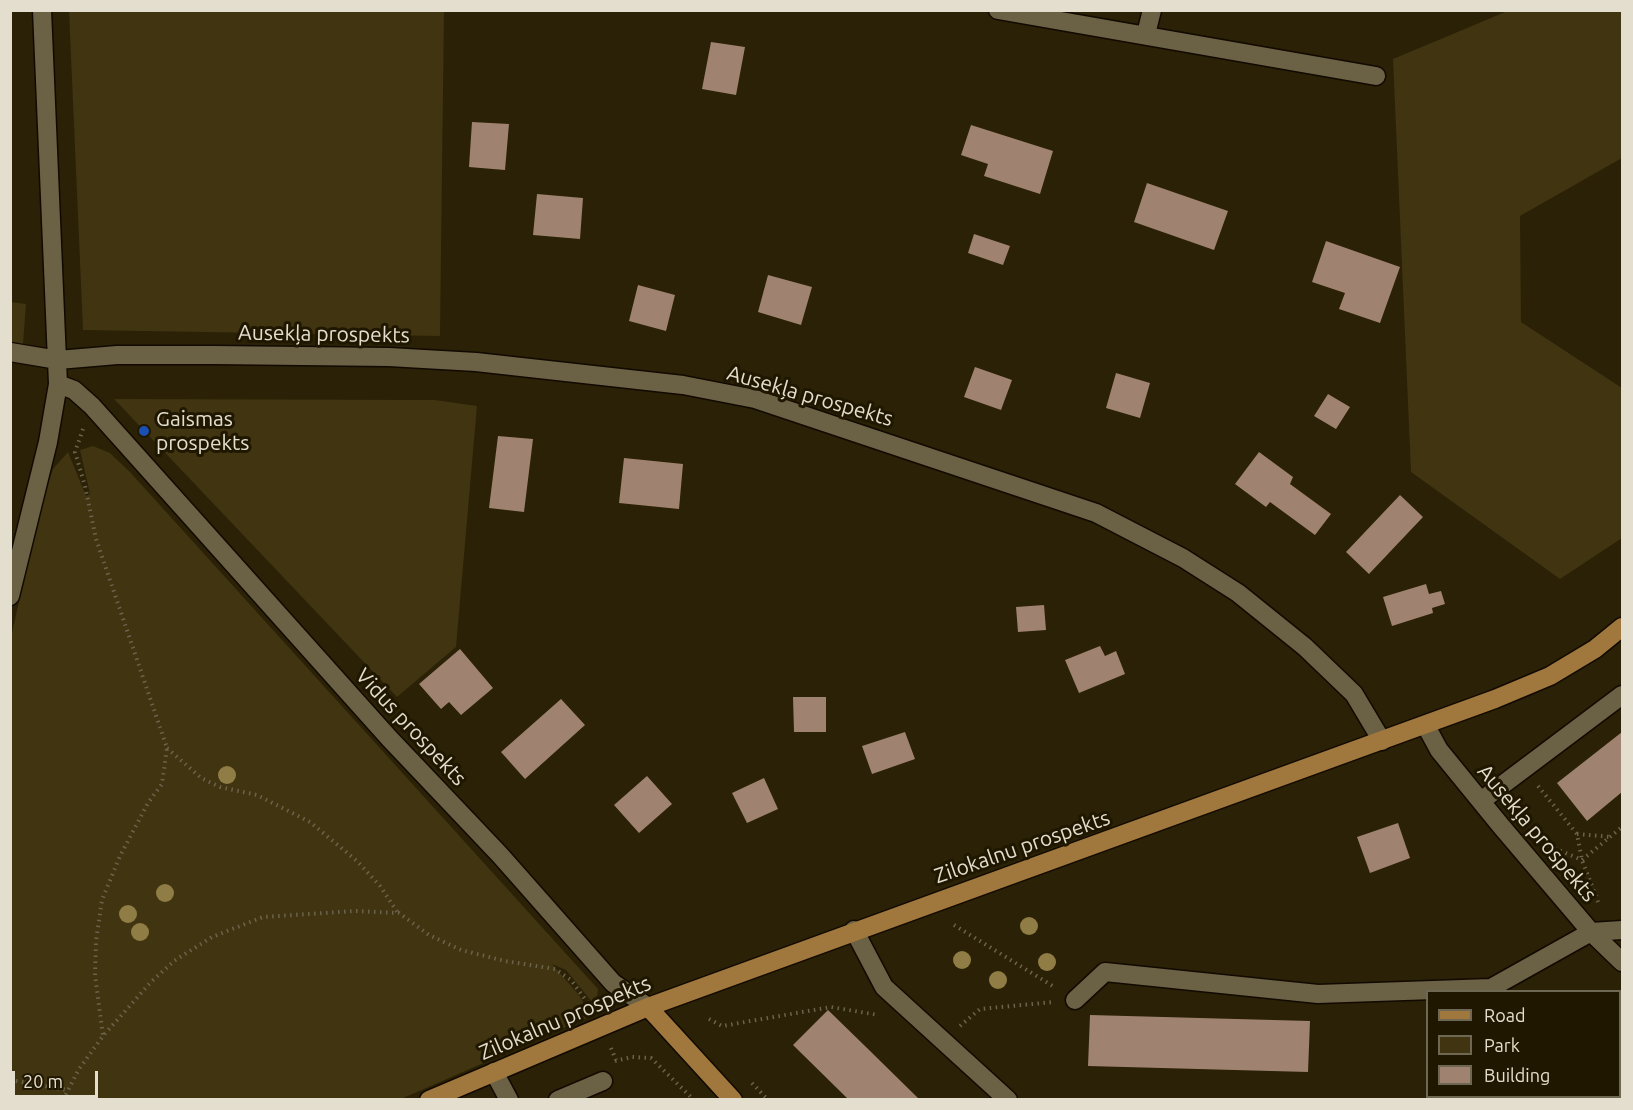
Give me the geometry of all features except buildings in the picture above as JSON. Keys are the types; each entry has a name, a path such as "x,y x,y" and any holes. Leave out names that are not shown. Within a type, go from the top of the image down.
{"main road":[{"name":"Zilokalnu prospekts","path":"429,1100 648,1007 854,930 1426,726 1550,676 1595,649 1623,627"},
{"name":"Vidus prospekts","path":"648,1007 733,1100"}],"street":[{"path":"10,596 48,442 58,384 42,10"},
{"path":"998,10 1377,76"},
{"path":"1146,34 1152,10"},
{"name":"Ausekļa prospekts","path":"10,351 58,360 117,356 204,355 390,357 477,362 683,385 755,399 1096,513 1183,558 1238,593 1305,647 1354,694 1382,741"},
{"name":"Vidus prospekts","path":"58,384 74,390 92,406 389,738 500,855 613,983 648,1007"},
{"path":"1481,801 1623,695"},
{"name":"Ausekļa prospekts","path":"1426,726 1439,750 1481,801 1591,932 1623,962"},
{"path":"854,930 884,987 1008,1100"},
{"path":"1490,990 1591,932 1619,930"},
{"path":"1075,1000 1105,972 1318,994 1426,991"},
{"path":"494,1072 509,1100"},
{"path":"558,1100 603,1081"}],"path":[{"path":"92,406 75,452 86,486 96,539 167,748 162,784 148,803 120,856 102,900 94,975 103,1036"},
{"path":"167,748 201,778 220,787 256,795 310,822 357,861 380,886 399,913 429,935 461,950 505,961 555,969 571,980 590,1005"},
{"path":"1524,769 1577,834 1582,860 1600,910 1619,930"},
{"path":"1582,860 1623,827"},
{"path":"1577,834 1611,837"},
{"path":"1539,841 1582,860"},
{"path":"63,1100 79,1069 103,1036 174,961 212,937 263,917 355,911 399,913"},
{"path":"954,925 1075,1000"},
{"path":"942,1040 980,1010 1075,1000"},
{"path":"709,1019 722,1026 831,1007 883,1016"},
{"path":"670,1075 694,1100"},
{"path":"10,1080 68,1090"}],"green space":[{"path":"1510,10 1622,11 1622,158 1520,216 1521,322 1622,388 1622,538 1560,579 1411,472 1393,59"},
{"path":"69,11 444,11 440,336 83,330"},
{"path":"11,302 26,304 22,357 11,355"},
{"path":"114,399 435,400 477,406 456,647 397,697"},
{"path":"93,446 110,453 130,472 598,989 596,1007 566,970 552,964 579,995 591,1016 401,1099 11,1100 11,637 41,504 53,469 68,452 86,496 90,494 80,450"}],"place":[{"name":"Gaismas prospekts","path":"144,431"}]}
